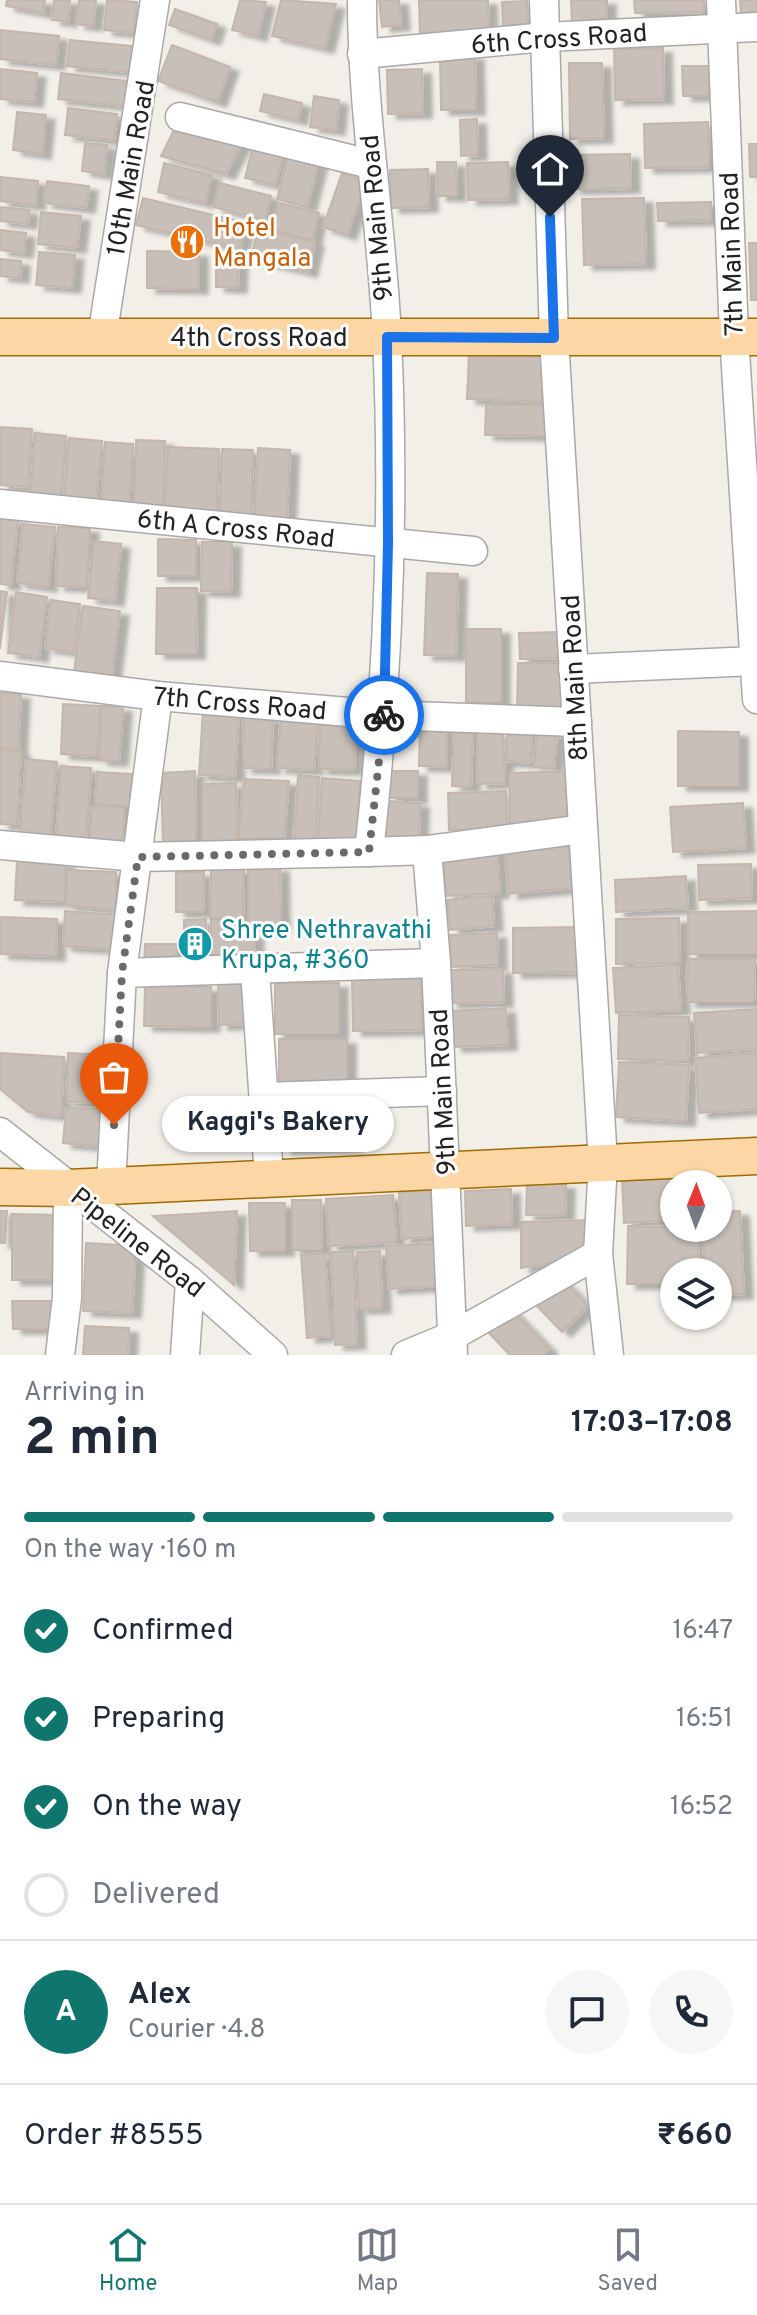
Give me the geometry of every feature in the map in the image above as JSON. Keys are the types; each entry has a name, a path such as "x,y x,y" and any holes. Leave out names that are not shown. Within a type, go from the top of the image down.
{"main road":[{"name":"4th Cross Road","path":"0,337 745,336"},
{"path":"0,1187 68,1188 757,1156"}],"street":[{"name":"10th Main Road","path":"102,337 148,64 155,0"},
{"name":"9th Main Road","path":"362,0 362,54 370,164 387,337 388,543 384,715 369,852"},
{"name":"8th Main Road","path":"544,0 554,338 603,1162 598,1254 609,1355"},
{"name":"6th Cross Road","path":"362,54 545,37 721,14 757,27"},
{"name":"7th Main Road","path":"721,14 745,336 757,699"},
{"path":"180,117 370,164"},
{"name":"6th A Cross Road","path":"0,504 473,551"},
{"path":"573,669 755,661"},
{"name":"7th Cross Road","path":"0,676 158,696 384,715 577,722"},
{"path":"111,1186 122,973 158,696"},
{"path":"0,845 138,857 369,852 427,850 583,829"},
{"name":"9th Main Road","path":"427,850 436,963 453,1345"},
{"path":"122,973 436,963"},
{"path":"255,970 269,1178"},
{"path":"264,1097 442,1091"},
{"name":"Pipeline Road","path":"0,1132 190,1281 273,1355"},
{"path":"60,1355 67,1298 68,1188"},
{"path":"406,1355 453,1345 598,1254"},
{"path":"185,1355 190,1281"}],"building":[{"path":"7,0 45,0 43,13 6,6"},
{"path":"54,0 70,0 68,22 52,20"},
{"path":"79,0 96,0 93,26 76,24"},
{"path":"107,0 137,2 134,33 104,30"},
{"path":"240,0 266,2 258,36 232,30"},
{"path":"281,0 336,4 325,48 272,36"},
{"path":"379,0 399,0 401,25 382,27"},
{"path":"419,0 488,0 489,34 420,35"},
{"path":"571,0 607,0 607,21 572,22"},
{"path":"634,0 704,0 704,12 635,13"},
{"path":"740,0 757,0 757,14 741,14"},
{"path":"527,1 528,25 503,26 502,2"},
{"path":"175,9 217,24 211,40 169,25"},
{"path":"0,30 59,36 56,65 0,59"},
{"path":"70,40 141,47 138,73 67,66"},
{"path":"172,45 230,67 217,102 158,81"},
{"path":"663,48 664,99 615,100 614,49"},
{"path":"475,55 476,110 441,110 440,56"},
{"path":"569,63 602,63 604,138 570,139"},
{"path":"682,66 709,66 709,96 683,96"},
{"path":"0,69 37,73 34,102 0,99"},
{"path":"422,69 423,113 388,114 387,70"},
{"path":"61,73 128,81 125,106 58,99"},
{"path":"264,94 302,103 298,120 260,111"},
{"path":"314,96 339,100 336,130 310,127"},
{"path":"68,108 117,114 114,140 65,135"},
{"path":"17,112 46,115 42,154 13,150"},
{"path":"477,119 478,155 461,156 460,120"},
{"path":"178,122 244,139 226,174 161,156"},
{"path":"708,122 709,167 645,168 644,124"},
{"path":"85,143 107,145 104,174 82,171"},
{"path":"749,144 757,144 757,177 750,177"},
{"path":"253,145 284,153 275,185 245,178"},
{"path":"290,149 320,157 307,207 277,199"},
{"path":"630,154 631,188 573,189 572,155"},
{"path":"437,162 456,162 457,196 438,196"},
{"path":"508,162 509,199 468,200 467,163"},
{"path":"164,163 212,175 205,203 158,192"},
{"path":"428,169 429,207 391,208 390,170"},
{"path":"342,173 366,181 347,235 323,227"},
{"path":"0,177 38,181 36,205 0,201"},
{"path":"47,181 89,186 86,208 44,203"},
{"path":"220,183 271,196 265,220 214,207"},
{"path":"143,198 246,223 240,249 136,225"},
{"path":"644,198 646,264 584,265 582,199"},
{"path":"711,202 711,220 658,221 657,203"},
{"path":"280,203 319,213 312,240 273,230"},
{"path":"0,207 29,210 28,224 0,221"},
{"path":"41,212 81,216 77,248 38,244"},
{"path":"258,228 315,242 308,272 251,259"},
{"path":"0,230 26,233 24,253 0,250"},
{"path":"749,243 757,243 757,300 751,300"},
{"path":"147,251 199,252 199,289 147,288"},
{"path":"39,252 75,255 72,288 36,285"},
{"path":"216,257 239,257 238,288 216,287"},
{"path":"0,259 21,261 20,278 0,276"},
{"path":"469,355 543,357 542,402 467,399"},
{"path":"486,405 550,405 550,436 485,435"},
{"path":"0,427 32,429 28,487 0,485"},
{"path":"35,433 66,436 61,503 30,500"},
{"path":"69,438 102,441 96,501 64,499"},
{"path":"136,440 165,441 163,511 134,510"},
{"path":"105,442 133,444 129,507 101,505"},
{"path":"168,447 219,449 216,521 164,519"},
{"path":"258,448 290,450 287,521 254,520"},
{"path":"222,449 253,450 251,514 220,514"},
{"path":"0,517 18,519 11,585 0,584"},
{"path":"23,524 55,527 48,587 17,583"},
{"path":"58,527 90,528 87,587 56,586"},
{"path":"158,539 196,540 196,576 158,576"},
{"path":"94,541 121,544 115,601 88,598"},
{"path":"202,542 232,542 231,592 201,591"},
{"path":"427,573 458,574 456,656 424,655"},
{"path":"157,588 197,588 196,654 156,654"},
{"path":"0,591 7,592 0,649"},
{"path":"16,592 47,597 39,657 8,653"},
{"path":"51,600 80,604 74,652 45,648"},
{"path":"83,606 120,611 112,676 74,672"},
{"path":"466,629 501,629 501,702 466,702"},
{"path":"564,632 565,658 520,659 519,633"},
{"path":"518,663 568,663 567,709 517,709"},
{"path":"0,693 21,694 18,749 0,748"},
{"path":"63,704 100,706 97,756 61,754"},
{"path":"102,706 123,707 119,761 99,760"},
{"path":"203,709 239,711 235,777 199,775"},
{"path":"244,716 273,717 271,769 243,768"},
{"path":"281,716 318,719 314,770 277,768"},
{"path":"420,723 447,724 447,767 419,766"},
{"path":"320,724 355,724 354,770 319,769"},
{"path":"454,726 473,726 471,787 452,786"},
{"path":"508,729 532,731 531,763 506,761"},
{"path":"537,731 557,733 554,769 534,767"},
{"path":"678,731 739,732 739,786 678,786"},
{"path":"503,732 505,783 478,784 477,733"},
{"path":"0,750 21,751 17,825 0,824"},
{"path":"26,759 57,762 50,836 20,833"},
{"path":"61,766 91,768 86,840 56,839"},
{"path":"195,771 196,846 163,846 161,773"},
{"path":"387,771 418,771 418,798 387,798"},
{"path":"573,771 574,821 510,823 509,773"},
{"path":"97,772 132,774 130,806 95,804"},
{"path":"298,775 319,777 315,846 294,845"},
{"path":"322,778 360,781 357,845 318,843"},
{"path":"244,779 289,781 284,838 238,838"},
{"path":"236,783 237,851 202,851 202,784"},
{"path":"506,791 507,828 449,830 448,793"},
{"path":"387,801 420,803 419,839 386,838"},
{"path":"743,803 746,848 673,852 670,807"},
{"path":"92,806 124,807 122,845 90,844"},
{"path":"568,840 572,888 509,894 505,846"},
{"path":"497,849 500,893 446,896 443,853"},
{"path":"17,860 66,862 65,902 15,900"},
{"path":"751,864 752,898 699,900 698,865"},
{"path":"280,867 281,926 248,926 248,868"},
{"path":"211,869 244,869 243,918 210,918"},
{"path":"67,870 116,872 116,910 66,905"},
{"path":"176,872 204,872 203,912 176,912"},
{"path":"686,876 688,908 616,912 615,880"},
{"path":"492,896 494,926 450,930 447,900"},
{"path":"65,911 121,915 119,950 63,946"},
{"path":"757,911 757,954 688,954 688,912"},
{"path":"0,917 57,919 56,956 0,954"},
{"path":"679,918 680,963 616,964 616,919"},
{"name":"Shree Nethravathi Krupa, #360","path":"206,919 207,968 184,969 184,920"},
{"path":"211,919 245,920 245,934 255,934 254,966 210,965"},
{"path":"578,927 579,972 513,973 513,928"},
{"path":"497,933 498,965 450,967 449,935"},
{"path":"145,944 177,944 176,967 144,966"},
{"path":"688,959 755,959 754,1002 687,1002"},
{"path":"678,965 681,1010 616,1013 613,968"},
{"path":"503,969 504,1002 449,1003 448,970"},
{"path":"421,978 422,1030 353,1031 352,979"},
{"path":"246,982 247,1024 219,1025 218,983"},
{"path":"275,983 339,983 339,1034 275,1034"},
{"path":"145,986 211,987 211,1027 144,1026"},
{"path":"506,1008 508,1045 453,1047 452,1011"},
{"path":"757,1009 757,1049 697,1053 694,1013"},
{"path":"619,1015 689,1017 688,1061 618,1059"},
{"path":"279,1039 347,1039 347,1090 279,1090"},
{"path":"0,1053 64,1057 61,1116 28,1112 0,1089"},
{"path":"68,1053 109,1055 107,1103 66,1102"},
{"path":"757,1053 757,1109 699,1113 695,1058"},
{"path":"619,1062 689,1065 686,1121 616,1117"},
{"path":"352,1103 354,1147 283,1149 282,1106"},
{"path":"66,1107 108,1110 105,1147 63,1143"},
{"path":"660,1178 660,1221 624,1223 622,1180"},
{"path":"527,1183 566,1184 565,1216 526,1215"},
{"path":"437,1189 440,1236 402,1239 399,1192"},
{"path":"511,1189 512,1224 466,1226 465,1191"},
{"path":"393,1195 396,1242 329,1246 326,1199"},
{"path":"292,1200 321,1200 322,1250 292,1250"},
{"path":"249,1203 285,1203 285,1251 250,1251"},
{"path":"0,1211 7,1211 5,1243 0,1243"},
{"path":"237,1211 234,1285 153,1216"},
{"path":"732,1211 740,1211 744,1294 732,1294 732,1258 704,1258 703,1242 732,1242"},
{"path":"12,1214 60,1215 60,1280 12,1280"},
{"path":"590,1220 589,1256 521,1268 521,1222"},
{"path":"628,1226 660,1227 660,1242 699,1242 698,1258 660,1258 660,1284 627,1284"},
{"path":"86,1243 136,1246 132,1313 83,1311"},
{"path":"438,1243 441,1286 389,1289 386,1246"},
{"path":"353,1251 357,1344 335,1345 331,1252"},
{"path":"380,1251 382,1308 359,1309 357,1252"},
{"path":"325,1253 331,1336 307,1338 301,1255"},
{"path":"560,1278 588,1306 562,1332 534,1303"},
{"path":"12,1301 59,1301 58,1329 13,1329"},
{"path":"507,1306 549,1349 542,1355 510,1355 484,1328"},
{"path":"85,1326 129,1328 128,1355 83,1355"}],"way so far":[{"path":"114,1125 122,973 138,857 369,852 384,715"}],"place":[{"name":"Hotel Mangala","path":"187,242"},
{"name":"Shree Nethravathi Krupa, #360","path":"195,944"},
{"name":"Kaggi's Bakery","path":"114,1125"}],"route":[{"path":"384,715 388,543 387,337 554,338 550,217"}]}
